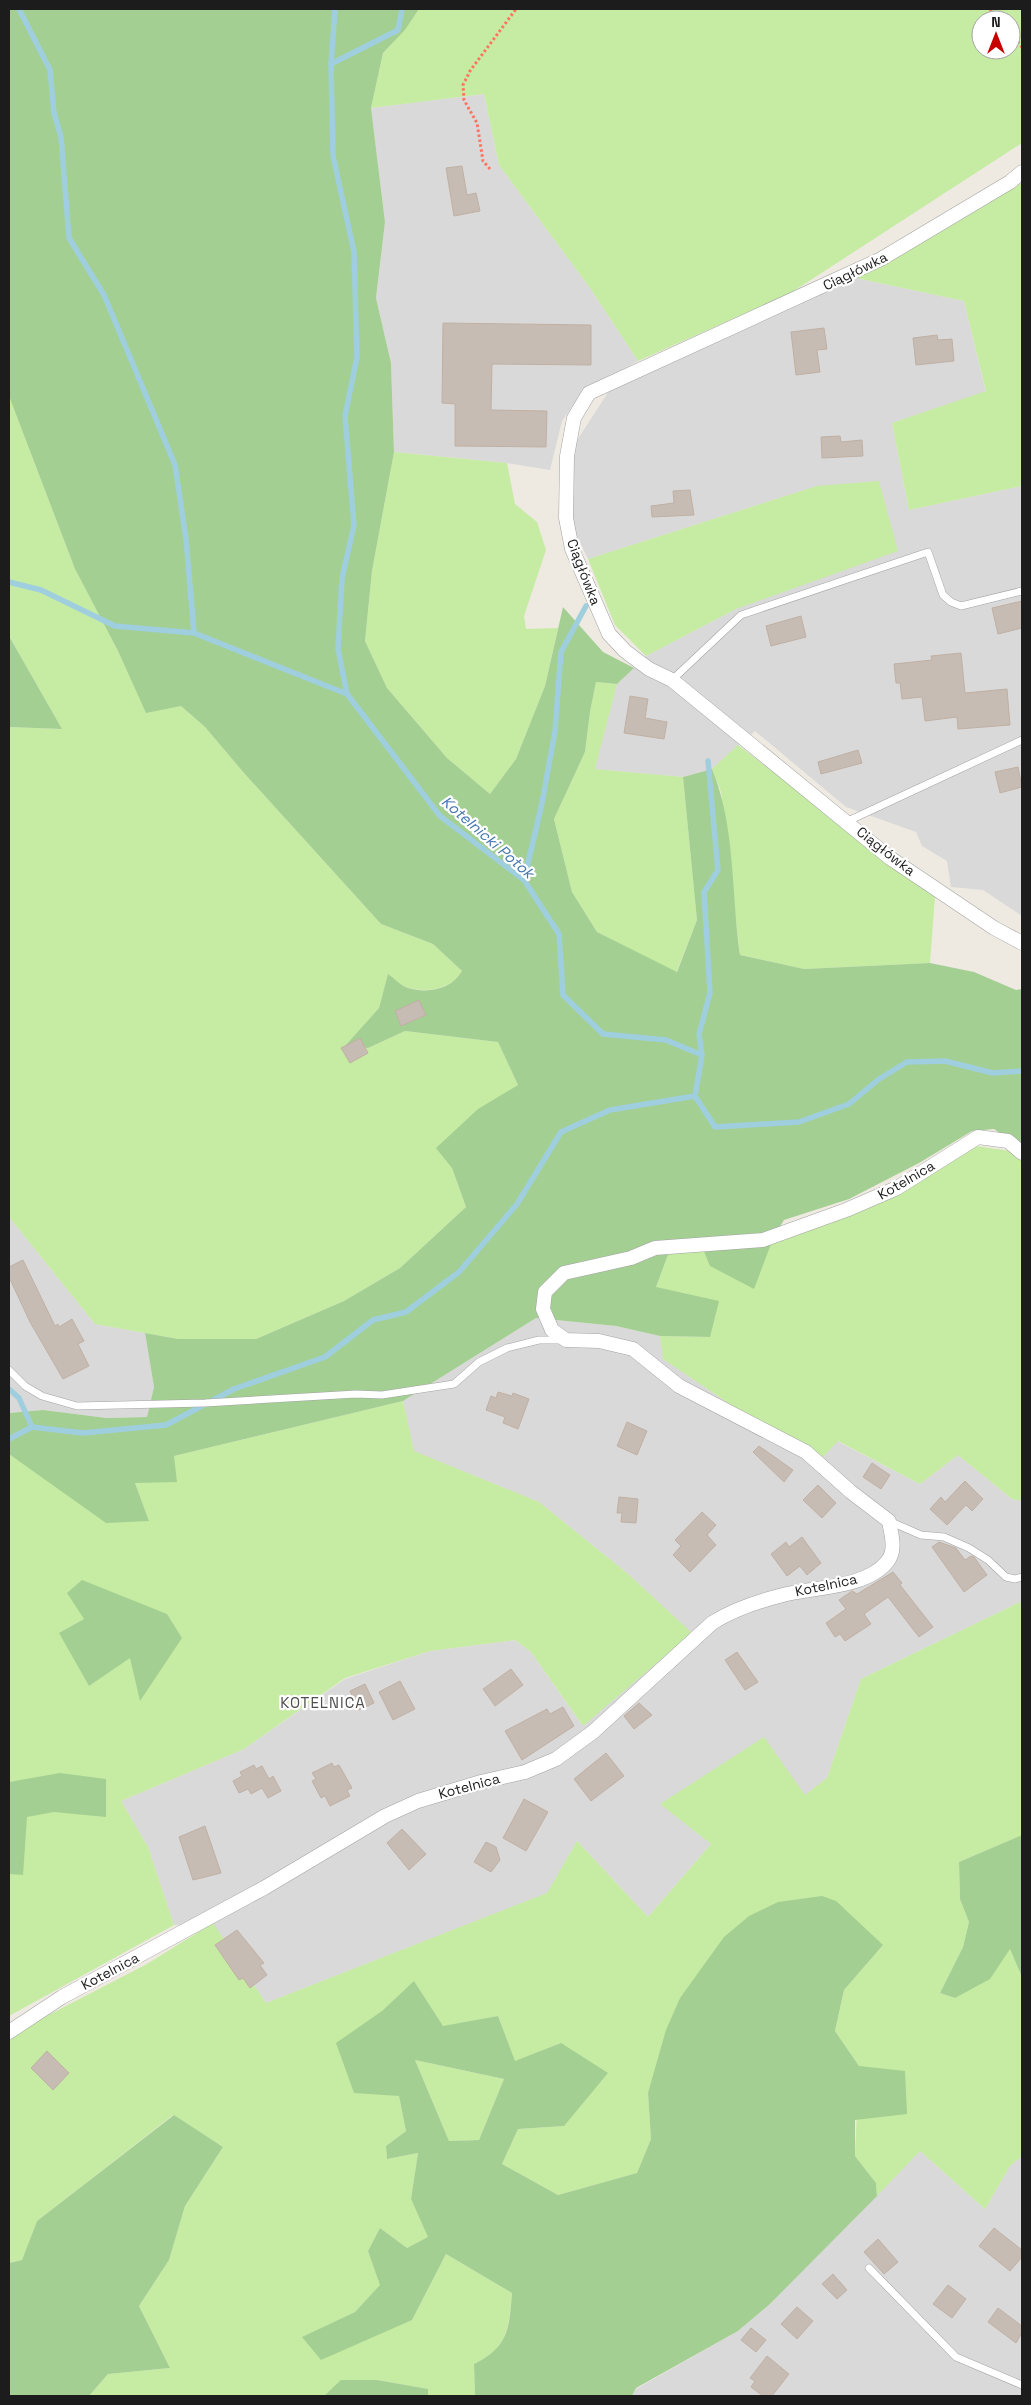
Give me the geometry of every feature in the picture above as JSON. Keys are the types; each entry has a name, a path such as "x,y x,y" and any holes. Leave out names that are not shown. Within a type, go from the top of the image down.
{"street":[{"name":"Ciągłówka","path":"1022,172 1010,182 881,259 589,393 574,418 567,456 566,518 572,549 608,634 625,651 672,680 848,821 890,858 994,928 1022,943"},
{"name":"Kotelnica","path":"566,1340 552,1330 543,1309 545,1292 564,1273 631,1258 655,1248 763,1240 846,1210 897,1188 978,1137 1008,1141 1022,1153"},
{"path":"566,1340 599,1341 633,1350 679,1386 806,1452 851,1492 889,1521"},
{"name":"Kotelnica","path":"9,2032 62,1997 264,1888 386,1816 432,1796 525,1772 550,1763 593,1732 712,1623 727,1614 784,1594 852,1582 876,1571 887,1562 893,1547 889,1521"}],"lane":[{"path":"672,680 741,615 928,552 943,595 951,602 962,606 1022,591"},
{"path":"848,821 1022,740"},
{"path":"9,1370 24,1386 42,1396 77,1406 205,1403 356,1394 382,1395 454,1384 479,1362 507,1348 539,1340 566,1340"},
{"path":"889,1521 922,1535 944,1538 969,1548 988,1560 1006,1577 1016,1579 1022,1577"},
{"path":"869,2268 956,2357 1022,2384"}],"path":[{"path":"490,169 483,161 477,123 464,100 463,85 470,71 516,9"}],"shaded area":[{"path":"484,94 499,165 590,288 638,361 582,392 562,421 550,470 507,463 394,452 391,363 376,298 385,222 371,108"},
{"path":"856,278 964,301 986,392 892,423 909,510 1022,486 1022,916 983,890 951,887 947,861 922,846 916,832 846,807 755,731 712,769 683,777 594,769 617,684 646,656 736,609 817,486 588,559 559,499 570,451 609,391"},
{"path":"9,1217 95,1324 145,1333 154,1387 147,1417 107,1418 43,1410 9,1413"},
{"path":"536,1318 616,1326 660,1336 664,1359 734,1407 800,1443 837,1441 920,1484 958,1455 1012,1499 1022,1501 1022,1601 861,1679 827,1778 804,1796 661,1804 711,1844 648,1917 577,1841 548,1893 266,2003 213,1924 174,1925 148,1847 121,1801 244,1749 345,1679 430,1651 515,1640 531,1652 582,1725 691,1633 627,1573 539,1502 413,1451 403,1401"},
{"path":"920,2151 985,2209 1010,2166 1022,2156 1022,2396 632,2396 636,2389 738,2331 770,2304"}],"green space":[{"path":"9,9 419,9 405,30 383,53 371,108 385,222 376,298 391,363 394,452 372,571 365,641 387,688 447,758 490,794 516,759 545,686 563,607 603,652 634,668 617,684 596,682 585,752 554,819 572,892 597,932 677,972 697,920 683,777 712,769 720,791 729,837 740,955 804,969 930,963 974,972 1016,990 1022,989 1022,1149 994,1129 972,1131 919,1163 849,1199 784,1220 774,1236 754,1289 710,1266 700,1242 669,1252 656,1287 719,1301 710,1337 660,1336 616,1326 536,1318 403,1401 174,1456 177,1482 135,1483 149,1521 106,1523 9,1454 9,1413 43,1410 107,1418 147,1417 154,1387 145,1333 178,1339 256,1339 344,1301 400,1268 466,1207 452,1168 436,1148 478,1109 518,1085 498,1042 405,1031 368,1048 345,1046 379,1008 388,974 405,987 416,990 431,990 446,986 458,977 462,971 433,944 381,924 244,773 205,727 181,706 146,713 118,651 75,569 9,396"},
{"path":"419,9 1022,9 1022,143 789,294 638,361 590,288 499,165 484,94 371,108 383,53 405,30"},
{"path":"1022,183 1022,486 909,510 892,423 986,391 964,301 856,278"},
{"path":"9,396 75,569 118,651 146,712 181,706 205,727 244,773 381,924 433,944 462,971 458,977 446,986 431,990 408,988 388,975 379,1008 346,1045 368,1048 405,1031 498,1042 518,1085 452,1168 466,1207 400,1268 344,1301 256,1339 178,1339 95,1324 9,1217 9,727 62,729 9,636"},
{"path":"394,452 507,463 515,504 537,522 546,550 524,616 526,629 558,628 545,686 516,759 490,794 447,758 387,688 365,641 372,571"},
{"path":"879,481 898,551 736,609 646,656 615,625 588,559 817,486"},
{"path":"9,636 62,729 9,727"},
{"path":"596,682 617,684 595,769 683,777 697,920 676,973 597,932 572,892 554,819 585,752"},
{"path":"738,745 935,896 930,963 804,969 740,955 721,792 712,769"},
{"path":"975,1146 1011,1151 1022,1160 1022,1501 1012,1499 958,1455 920,1484 838,1441 821,1459 800,1443 734,1407 663,1359 660,1336 710,1337 656,1287 669,1252 774,1236 824,1225 898,1192"},
{"path":"403,1401 414,1451 539,1502 627,1573 692,1633 583,1726 531,1652 515,1640 430,1651 345,1678 244,1749 121,1801 148,1847 174,1925 9,2016 9,1454 42,1476 149,1521 135,1483 174,1456","holes":["84,1619 182,1638 130,1657 89,1686 60,1633"]},
{"path":"82,1580 167,1614 182,1638 140,1701 130,1658 89,1686 59,1633 84,1619 67,1593"},
{"path":"1022,1601 1022,1835 959,1862 960,1899 969,1922 963,1947 940,1993 955,1998 1010,1949 1022,1977 1022,2156 1010,2166 985,2209 920,2151 877,2196 876,2183 855,2156 859,2066 835,2031 844,1990 883,1945 700,1972 680,1998 648,2093 651,2139 637,2173 558,2195 502,2164 518,2129 564,2126 561,2043 515,2062 498,2016 443,2027 414,1982 382,2011 406,2131 386,2146 387,2159 418,2153 411,2199 429,2237 407,2248 380,2228 368,2251 381,2285 355,2312 303,2337 412,2320 446,2254 512,2293 505,2335 494,2351 486,2358 474,2364 475,2396 428,2396 427,2389 377,2380 342,2380 324,2396 89,2396 108,2374 170,2368 139,2306 169,2260 185,2206 223,2147 173,2115 37,2221 22,2260 9,2263 9,2041 35,2022 147,1964 213,1923 266,2003 547,1893 577,1841 648,1917 711,1844 660,1804 764,1737 805,1795 827,1778 861,1679"},
{"path":"60,1773 106,1779 106,1817 54,1812 27,1817 23,1875 9,1874 9,1782"},
{"path":"1022,1835 1022,1977 1010,1949 990,1979 955,1998 940,1993 963,1947 969,1922 960,1899 959,1862"},
{"path":"822,1896 836,1901 883,1945 844,1990 835,2031 859,2066 905,2071 907,2114 855,2120 855,2156 876,2183 877,2196 770,2304 738,2331 636,2388 632,2396 475,2396 474,2364 486,2358 501,2343 508,2326 512,2293 446,2254 412,2320 321,2360 302,2337 355,2312 380,2285 368,2251 380,2228 407,2248 428,2237 411,2199 418,2153 387,2159 386,2146 406,2131 399,2096 354,2093 336,2043 382,2011 414,1981 443,2026 498,2016 515,2061 561,2043 608,2073 564,2126 518,2129 502,2164 558,2195 637,2173 651,2139 648,2093 666,2030 680,1998 724,1937 749,1916 778,1902","holes":["415,2060 504,2079 479,2140 449,2141"]},
{"path":"415,2060 504,2079 479,2140 449,2141"},
{"path":"174,2115 223,2147 185,2206 169,2260 139,2306 170,2368 108,2374 89,2396 9,2396 9,2263 22,2260 37,2221"},
{"path":"341,2380 377,2380 428,2389 428,2396 324,2396"}],"building":[{"path":"462,166 467,195 476,193 480,211 454,216 446,168"},
{"path":"443,323 591,325 591,365 492,364 491,410 547,411 546,447 455,446 455,404 442,403"},
{"path":"824,328 827,349 817,350 820,372 796,375 791,332"},
{"path":"937,335 938,340 952,339 954,361 916,365 913,338"},
{"path":"840,436 841,442 862,440 863,456 822,458 821,437"},
{"path":"690,490 694,515 652,517 651,506 674,503 673,491"},
{"path":"1022,601 1022,628 998,634 992,608"},
{"path":"801,616 806,637 771,646 766,626"},
{"path":"961,653 965,693 1007,689 1010,725 958,729 957,717 925,721 922,697 902,699 900,683 896,683 894,664 932,660 931,656"},
{"path":"630,696 648,699 645,718 667,722 664,739 624,733"},
{"path":"858,750 862,763 821,774 818,762"},
{"path":"1018,767 1022,787 1000,793 995,772"},
{"path":"419,1000 426,1015 401,1026 395,1011"},
{"path":"360,1038 368,1053 350,1063 341,1048"},
{"path":"23,1260 55,1326 58,1324 59,1327 72,1319 84,1341 78,1344 89,1366 63,1379 30,1322 9,1277 9,1267"},
{"path":"498,1392 512,1396 513,1393 529,1399 518,1429 503,1423 505,1417 486,1410 491,1396 496,1398"},
{"path":"627,1422 647,1431 637,1455 617,1446"},
{"path":"759,1446 793,1470 784,1482 753,1452"},
{"path":"872,1463 890,1475 881,1489 863,1477"},
{"path":"965,1481 983,1499 972,1511 966,1505 947,1525 930,1509 941,1497 945,1502"},
{"path":"818,1485 836,1503 822,1518 803,1500"},
{"path":"619,1497 638,1499 636,1523 621,1522 622,1513 617,1513"},
{"path":"702,1512 716,1525 707,1535 716,1545 690,1572 673,1555 681,1546 675,1540"},
{"path":"802,1537 821,1563 807,1575 800,1566 787,1576 771,1554 786,1542 789,1547"},
{"path":"939,1542 956,1548 965,1560 971,1556 974,1557 987,1575 964,1592 932,1547"},
{"path":"893,1572 902,1583 900,1585 933,1627 919,1637 888,1597 864,1614 871,1624 845,1641 840,1634 835,1637 826,1623 846,1609 839,1600 852,1591 857,1594"},
{"path":"737,1652 758,1682 745,1690 725,1660"},
{"path":"511,1669 523,1685 495,1706 483,1689"},
{"path":"400,1681 415,1709 393,1720 379,1692"},
{"path":"365,1684 374,1703 359,1710 350,1691"},
{"path":"639,1703 652,1715 634,1729 624,1716"},
{"path":"563,1707 574,1726 522,1760 505,1731 547,1709 550,1714"},
{"path":"606,1753 624,1776 591,1801 574,1779"},
{"path":"332,1763 334,1767 339,1765 352,1788 347,1790 350,1796 330,1806 325,1796 321,1798 312,1781 316,1779 312,1773"},
{"path":"254,1765 256,1769 262,1766 269,1779 273,1776 281,1791 268,1798 262,1788 251,1794 248,1789 239,1793 233,1781 242,1776 240,1772"},
{"path":"524,1799 548,1812 526,1851 503,1838"},
{"path":"205,1826 221,1873 193,1880 179,1837"},
{"path":"402,1829 426,1854 409,1870 387,1843"},
{"path":"486,1842 496,1847 500,1860 491,1872 474,1862"},
{"path":"237,1930 264,1963 260,1965 267,1975 250,1988 243,1978 239,1980 215,1945"},
{"path":"47,2051 69,2073 53,2090 31,2068"},
{"path":"994,2228 1022,2250 1022,2257 1010,2271 979,2246"},
{"path":"878,2239 898,2262 884,2274 864,2252"},
{"path":"833,2274 847,2290 837,2299 822,2284"},
{"path":"948,2285 966,2299 952,2318 933,2304"},
{"path":"797,2307 813,2321 797,2339 781,2324"},
{"path":"998,2308 1022,2326 1022,2333 1016,2343 988,2322"},
{"path":"751,2328 766,2340 756,2352 741,2340"},
{"path":"767,2356 789,2374 772,2396 763,2396 751,2387 755,2381 750,2378"}],"waterway":[{"path":"19,9 50,70 54,113 61,137 69,238 104,295 175,465 186,539 194,633"},
{"path":"335,9 331,64 333,156 354,252 357,357 345,416 354,525 342,578 338,649 347,694"},
{"path":"331,64 398,30 402,9"},
{"name":"Kotelnicki Potok","path":"9,582 41,590 115,626 194,633 347,694 440,816 524,880 559,934 563,995 603,1034 666,1040 702,1055 695,1096 715,1127 799,1122 849,1104 879,1079 907,1062 945,1061 993,1073 1022,1071"},
{"path":"524,880 542,803 555,731 561,652 586,606"},
{"path":"702,1055 699,1034 710,993 704,892 718,870 708,761"},
{"path":"9,1439 32,1427 83,1433 166,1425 234,1389 325,1357 373,1320 406,1312 459,1272 517,1204 561,1132 610,1110 695,1096"},
{"path":"9,1389 19,1398 32,1427"}],"district":[{"name":"KOTELNICA","path":"323,1702"}]}
